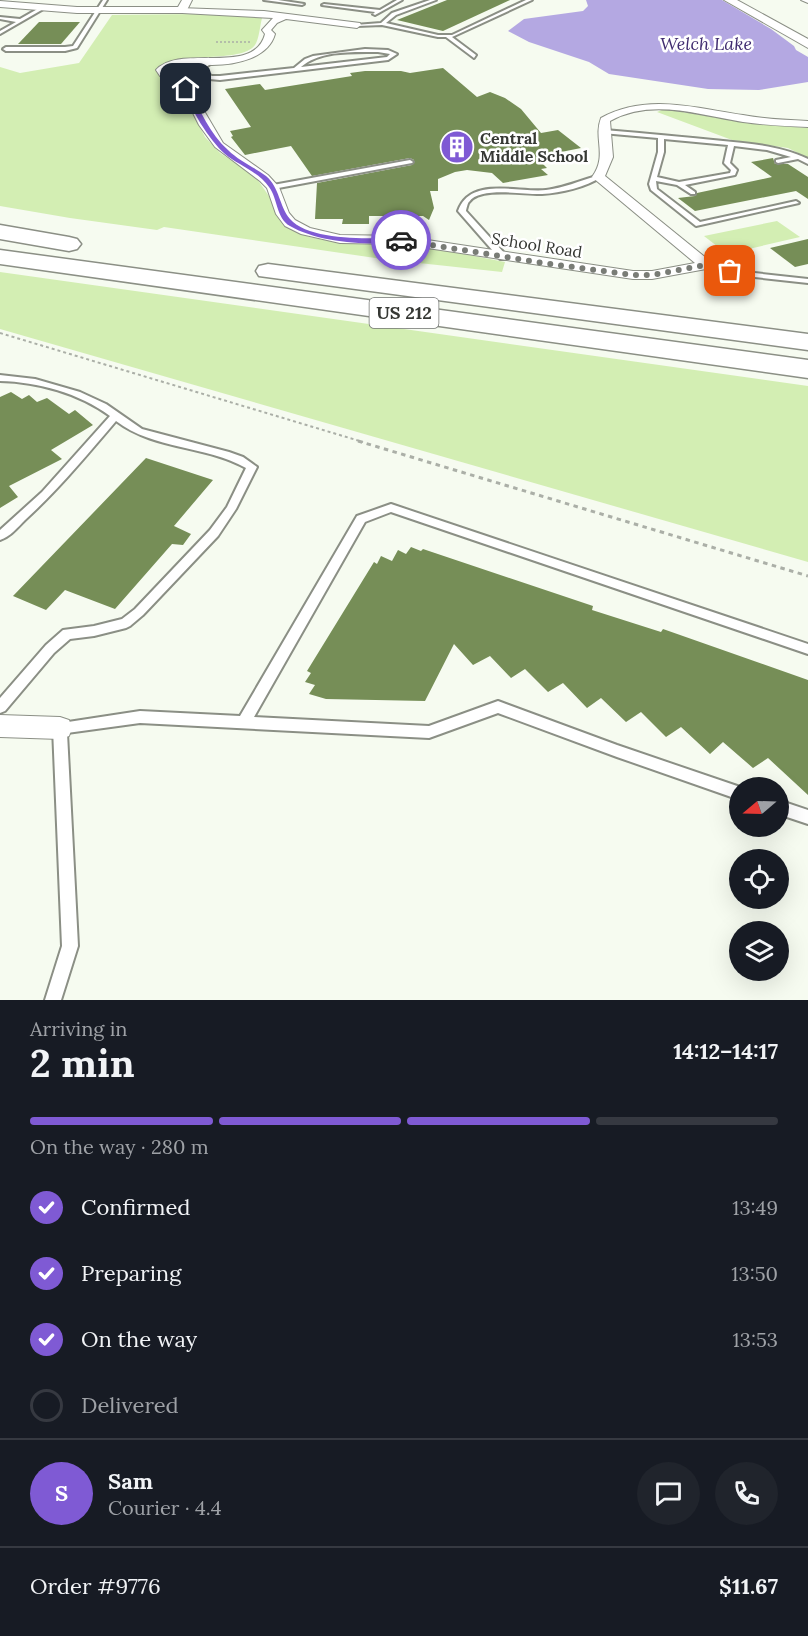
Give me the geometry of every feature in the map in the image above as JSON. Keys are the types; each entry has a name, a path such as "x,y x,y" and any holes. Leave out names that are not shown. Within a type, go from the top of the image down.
{"highway":[{"name":"US 212","path":"0,232 118,251 808,342"},
{"name":"US 212","path":"0,257 808,369"}],"street":[{"path":"729,0 808,44"},
{"path":"4,2 43,8 184,5 357,25"},
{"path":"273,187 264,178 226,152 211,135 186,89 161,70 171,63 186,60 210,62 257,52 265,48 270,40 270,34 287,19 285,17"},
{"path":"706,265 598,177 606,166 608,158 604,132 605,120 615,113 651,107 762,121 808,124"},
{"name":"School Road","path":"273,187 283,214 290,223 306,231 340,239 401,240 633,275 652,275 706,265"},
{"path":"0,726 60,728"}],"lane":[{"path":"266,0 304,2"},
{"path":"357,25 400,0"},
{"path":"382,24 394,14 434,0"},
{"path":"357,25 382,24 453,36 530,0"},
{"path":"285,17 304,2"},
{"path":"324,5 380,11"},
{"path":"6,49 75,47 101,7"},
{"path":"0,33 43,8"},
{"path":"0,18 21,21"},
{"path":"447,36 474,56"},
{"path":"210,62 203,67 200,74 211,78 388,58 394,56 394,53 374,49 309,59 296,68"},
{"path":"604,132 782,150 808,162"},
{"path":"661,136 661,152 652,184 656,193 699,224 796,203"},
{"path":"679,184 733,174 734,170 728,163 731,144"},
{"path":"778,161 800,158"},
{"path":"273,187 411,162"},
{"path":"503,257 462,211 462,204 467,199 486,191 544,192 598,177"},
{"path":"654,178 679,184 693,194"},
{"path":"681,211 692,209"},
{"path":"706,265 745,274 808,281"},
{"path":"0,378 12,377 61,390 97,403 114,417 138,431 235,455 252,467 231,509 214,533 139,612 126,623 94,631 67,634 50,649 0,707"},
{"path":"0,536 20,520 64,476 114,417"},
{"path":"243,723 361,519 391,508 808,650"},
{"path":"53,1000 70,946 60,728 140,717 429,732 498,707 617,752 729,789"},
{"path":"789,811 808,817"}],"path":[{"path":"216,42 251,42"},
{"path":"0,333 808,576"}],"green space":[{"path":"199,14 262,18 255,45 248,51 237,54 180,59 157,68 157,73 181,89 205,137 220,153 255,176 271,199 278,217 287,226 309,237 329,241 427,247 505,262 502,272 382,259 164,227 157,230 0,206 0,67 20,73 79,63 112,15"},
{"path":"664,109 756,124 808,128 808,158 788,148 732,140 657,112"},
{"path":"777,221 800,237 727,254 704,236"},
{"path":"0,272 808,386 808,562 0,329"}],"water":[{"name":"Welch Lake","path":"586,0 722,0 771,29 808,57 808,82 759,90 708,89 609,74 589,62 529,42 508,31 524,19 583,11 588,6"}],"building":[{"path":"447,0 510,0 443,31 397,20"},
{"path":"39,22 80,22 61,44 18,44"},
{"name":"Central Middle School","path":"443,68 477,97 490,92 505,98 521,109 541,133 558,130 581,148 536,157 547,168 541,169 548,175 503,183 492,173 467,170 438,179 438,191 430,191 434,208 429,220 423,216 369,216 369,224 342,224 343,219 315,219 317,183 412,165 414,160 410,158 312,176 291,146 245,155 231,137 233,136 230,131 251,127 225,89 260,84 265,90 352,76 350,73 365,71 410,73"},
{"path":"773,158 775,164 788,164 808,177 808,199 796,191 695,211 678,198 772,177 751,162"},
{"path":"808,239 808,264 795,267 770,248"},
{"path":"11,392 22,399 29,395 37,402 47,398 69,414 75,410 93,425 51,450 62,459 9,486 18,497 0,508 0,397"},
{"path":"146,458 213,480 174,526 191,534 183,545 172,544 115,609 65,590 46,610 13,596"},
{"path":"411,547 421,551 423,549 593,606 592,610 661,632 663,629 808,680 808,795 768,758 753,768 723,742 710,754 681,727 666,737 641,712 626,722 601,698 587,708 563,683 548,692 525,669 511,678 490,656 473,665 454,644 425,701 326,699 309,694 315,685 305,682 311,673 307,671 374,562 377,564 381,556 392,561 398,550 406,554"}],"way so far":[{"path":"401,240 633,275 652,275 706,265 730,271"}],"place":[{"name":"Central Middle School","path":"457,147"}],"route":[{"path":"186,89 211,135 226,152 264,178 273,187 283,214 290,223 306,231 340,239 401,240"}]}
